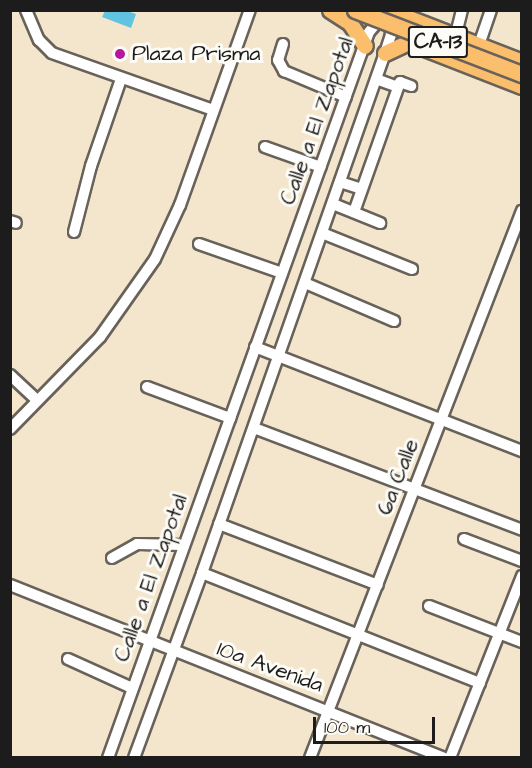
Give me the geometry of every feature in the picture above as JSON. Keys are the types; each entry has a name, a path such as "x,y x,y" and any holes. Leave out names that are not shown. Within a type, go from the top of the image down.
{"highway":[{"path":"330,10 367,20 369,10"},
{"path":"388,11 409,13 522,62"},
{"path":"409,13 401,24 399,32 410,42 522,86"},
{"name":"CA-13","path":"409,13 522,56"},
{"path":"353,17 364,46"},
{"name":"CA-13","path":"353,17 522,74"},
{"path":"385,53 410,42"}],"street":[{"path":"26,10 39,40 52,53 213,110"},
{"path":"10,429 100,337 155,259 180,205 250,10"},
{"path":"457,30 462,10"},
{"path":"481,39 491,10"},
{"name":"Calle a El Zapotal","path":"108,758 364,46 372,27 388,11"},
{"name":"Calle a El Zapotal","path":"134,758 254,428 385,53 392,28 388,11"},
{"path":"283,44 278,60 284,71 346,97"},
{"path":"74,232 91,166 121,79"},
{"path":"376,79 398,87"},
{"path":"354,212 400,82 411,86"},
{"path":"265,147 321,167"},
{"path":"340,182 361,189"},
{"path":"333,204 380,223"},
{"name":"6a Calle","path":"310,758 522,211"},
{"path":"322,234 412,268"},
{"path":"199,244 282,273"},
{"path":"305,282 394,321"},
{"path":"255,347 522,451"},
{"path":"10,375 37,400"},
{"path":"147,387 230,418"},
{"path":"254,428 522,530"},
{"path":"219,524 378,585"},
{"path":"464,539 522,561"},
{"path":"112,558 137,544 183,545"},
{"path":"202,573 480,683"},
{"path":"450,758 522,576"},
{"name":"10a Avenida","path":"10,585 174,652 330,710 445,758"},
{"path":"429,606 522,642"},
{"path":"68,659 132,688"}],"water":[{"path":"105,11 127,11 136,14 131,28 102,17"}],"place":[{"name":"Plaza Prisma","path":"120,54"}]}
